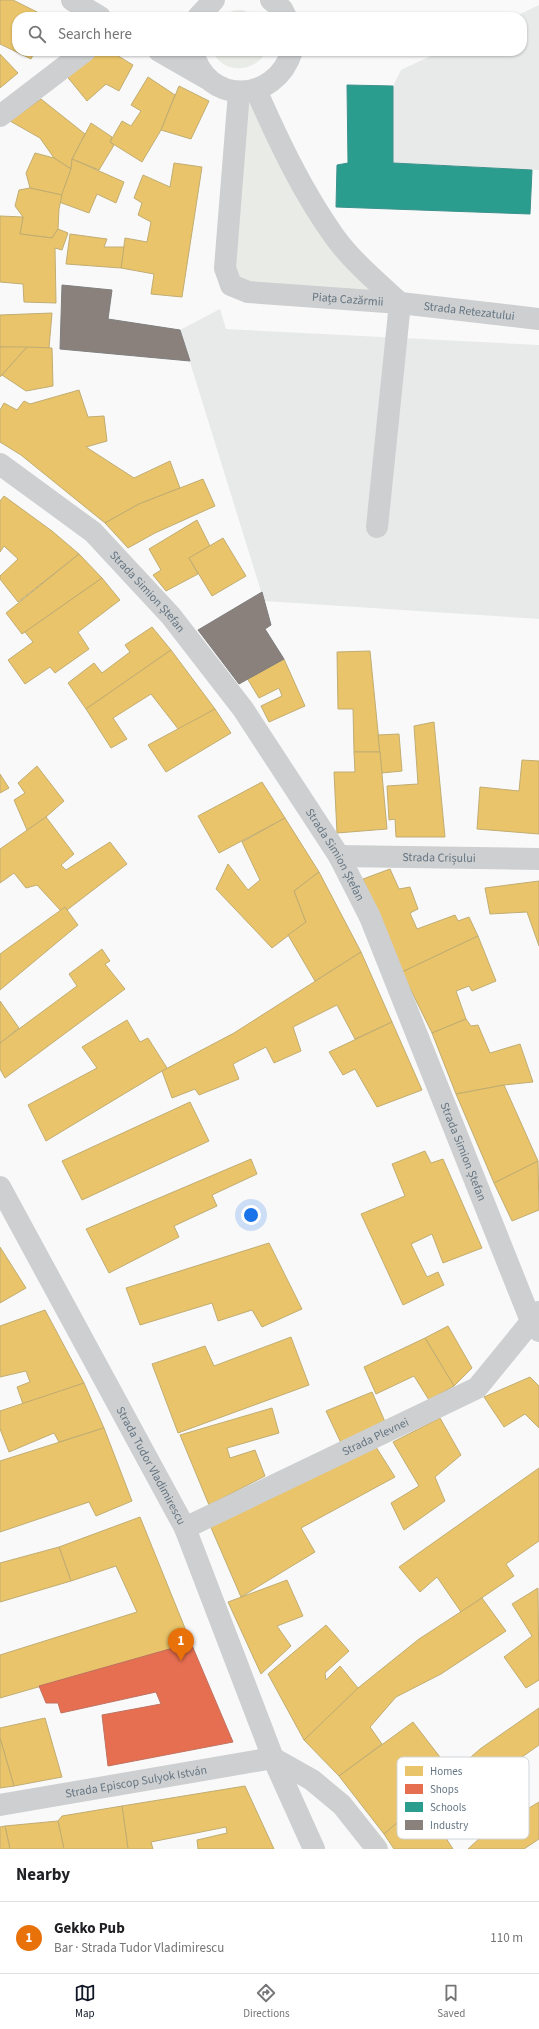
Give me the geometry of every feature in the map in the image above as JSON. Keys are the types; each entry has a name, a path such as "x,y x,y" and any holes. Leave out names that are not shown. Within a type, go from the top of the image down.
{"street":[{"path":"72,0 92,12"},
{"path":"271,0 284,12"},
{"path":"0,116 78,56"},
{"path":"168,56 226,89 247,91 270,84 280,75 288,63 290,56"},
{"path":"194,56 202,71 211,81"},
{"name":"Piața Cazărmii","path":"247,91 225,268 232,285 248,292 400,303"},
{"name":"Piața Cazărmii","path":"247,91 278,138 307,193 334,237 366,273 400,303"},
{"path":"377,527 400,303"},
{"name":"Strada Retezatului","path":"400,303 539,319"},
{"name":"Strada Simion Ștefan","path":"0,464 93,532 172,616 243,709 339,856 370,917 536,1322"},
{"name":"Strada Crișului","path":"339,856 539,859"},
{"name":"Strada Tudor Vladimirescu","path":"0,1187 185,1528 273,1758 314,1849"},
{"name":"Strada Plevnei","path":"185,1528 477,1388 536,1322"},
{"path":"273,1758 312,1780 342,1805 377,1849"},
{"name":"Strada Episcop Sulyok István","path":"0,1805 273,1758"}],"shaded area":[{"path":"539,5 539,170 393,163 393,86 401,70 430,56 527,56 527,12 524,12"},
{"path":"234,10 243,10 248,12 230,12"},
{"path":"216,56 263,56 248,67 240,68 232,68 218,59"},
{"path":"248,92 307,193 400,303 231,285"},
{"path":"220,309 226,329 539,345 539,619 264,601 180,330"}],"building: Homes":[{"path":"0,0 13,0 37,12 12,12 12,50 0,44"},
{"path":"0,54 18,73 0,88"},
{"path":"25,56 32,56 31,59"},
{"path":"88,56 118,56 133,65 119,91 106,84 87,101 65,74"},
{"path":"148,77 175,95 161,130 142,162 110,142 122,121 131,126 141,111 131,105"},
{"path":"179,86 209,101 191,139 161,130"},
{"path":"41,99 85,134 72,159 71,169 54,158 40,138 10,121"},
{"path":"91,123 112,137 110,142 114,145 99,170 72,159"},
{"path":"35,153 54,158 71,169 62,195 30,188 26,173"},
{"path":"72,159 124,182 116,203 97,194 89,213 59,202 71,169"},
{"path":"174,163 202,167 182,297 151,294 154,274 121,268 125,238 147,242 151,222 138,215 142,203 134,198 143,175 170,187"},
{"path":"30,188 62,195 59,209 58,229 52,238 20,234 23,217 15,206 19,190"},
{"path":"0,216 23,217 20,234 52,238 58,229 68,233 62,250 55,248 56,303 24,302 23,284 0,282"},
{"path":"70,234 107,239 104,247 124,247 121,268 66,264"},
{"path":"52,313 49,348 0,347 0,315"},
{"path":"0,347 27,347 0,377"},
{"path":"27,347 52,348 53,386 26,391 2,375"},
{"path":"79,390 88,417 104,416 107,441 86,447 134,478 170,461 180,488 139,504 105,523 21,455 0,442 0,410 4,403 17,410 24,401 30,404"},
{"path":"203,479 215,506 155,533 128,548 105,523 139,504"},
{"path":"4,496 52,531 79,554 18,602 0,579 0,576 18,559 4,546 0,552 0,501"},
{"path":"197,520 210,546 189,558 198,574 166,591 153,575 161,570 149,549"},
{"path":"223,538 246,576 212,596 189,558"},
{"path":"79,554 102,578 22,634 6,613"},
{"path":"102,578 120,600 78,632 89,649 55,673 50,667 25,684 8,660 33,642 25,632"},
{"path":"152,627 171,650 86,709 68,683 94,663 102,673 130,652 125,645"},
{"path":"171,650 215,709 179,730 151,694 113,718 127,739 111,748 86,709"},
{"path":"370,651 380,752 354,752 353,709 338,709 337,652"},
{"path":"284,659 305,706 269,722 261,706 282,696 279,688 259,698 247,678"},
{"path":"215,709 231,733 166,772 148,745"},
{"path":"434,722 445,837 396,837 395,819 389,820 387,786 418,784 414,726"},
{"path":"399,734 402,771 382,773 378,735"},
{"path":"354,752 380,752 387,829 337,833 334,772 355,772"},
{"path":"522,760 539,761 539,834 477,829 480,787 519,791"},
{"path":"37,766 64,801 46,817 27,830 14,800 25,793 18,783"},
{"path":"0,774 9,788 0,793"},
{"path":"262,782 285,818 219,853 198,816"},
{"path":"46,817 74,854 61,865 66,870 110,842 127,864 67,910 65,907 61,911 37,885 26,888 14,873 0,883 0,849"},
{"path":"285,818 319,872 294,891 306,922 272,948 216,889 228,864 248,890 260,880 242,842"},
{"path":"390,869 399,889 410,887 418,909 410,913 417,929 455,915 458,921 469,917 478,936 402,972 363,879"},
{"path":"319,872 361,952 315,981 288,935 306,922 294,891"},
{"path":"539,881 539,946 527,912 490,914 485,888"},
{"path":"65,907 78,925 0,990 0,954"},
{"path":"478,936 496,981 472,991 469,986 456,991 466,1019 432,1033 402,972"},
{"path":"102,949 110,961 105,964 125,989 5,1078 0,1069 0,1043 77,986 69,974"},
{"path":"361,952 392,1022 355,1039 337,1005 293,1027 301,1051 274,1063 266,1047 233,1064 239,1079 199,1095 195,1089 172,1098 162,1071 234,1033"},
{"path":"0,1001 19,1028 0,1043"},
{"path":"466,1019 471,1026 478,1025 490,1053 520,1044 533,1082 504,1085 456,1094 432,1033"},
{"path":"127,1020 140,1042 148,1038 167,1068 46,1141 28,1105 97,1068 82,1047"},
{"path":"392,1022 422,1090 377,1107 355,1069 343,1075 329,1052"},
{"path":"504,1085 538,1161 494,1183 456,1094"},
{"path":"190,1102 209,1141 82,1200 62,1161"},
{"path":"425,1151 431,1163 443,1159 482,1248 443,1263 432,1234 411,1244 427,1277 438,1272 444,1285 403,1305 361,1214 405,1196 392,1164"},
{"path":"251,1159 257,1174 212,1195 217,1206 174,1226 179,1237 109,1273 86,1229"},
{"path":"538,1161 539,1210 512,1221 494,1183"},
{"path":"269,1243 302,1309 262,1327 252,1310 218,1321 212,1303 140,1325 126,1288"},
{"path":"0,1247 26,1288 0,1303"},
{"path":"45,1310 84,1383 23,1404 17,1387 30,1382 26,1371 0,1377 0,1326"},
{"path":"448,1326 472,1368 454,1386 425,1338"},
{"path":"291,1337 309,1385 178,1433 152,1364 205,1346 214,1366"},
{"path":"425,1338 454,1386 429,1400 414,1376 376,1394 364,1367"},
{"path":"530,1377 539,1386 539,1428 525,1414 504,1427 484,1397"},
{"path":"84,1383 104,1428 59,1442 54,1433 9,1452 0,1429 0,1411"},
{"path":"372,1392 386,1424 341,1443 326,1411"},
{"path":"272,1408 279,1433 227,1448 230,1458 255,1450 265,1476 209,1505 180,1435"},
{"path":"440,1418 461,1455 435,1477 445,1501 404,1530 391,1503 419,1486 393,1442"},
{"path":"104,1428 132,1501 96,1516 89,1502 0,1532 0,1461"},
{"path":"376,1447 395,1477 301,1528 315,1552 241,1597 209,1523"},
{"path":"539,1468 539,1541 506,1564 514,1576 461,1612 437,1577 420,1592 399,1567"},
{"path":"140,1517 191,1643 0,1698 0,1655 137,1612 116,1566 71,1581 59,1547"},
{"path":"59,1547 71,1581 0,1602 0,1563"},
{"path":"287,1580 303,1616 277,1626 291,1646 261,1674 228,1602"},
{"path":"538,1588 539,1680 526,1688 504,1657 532,1636 512,1604"},
{"path":"482,1598 506,1631 441,1674 396,1697 370,1727 382,1744 339,1776 304,1740 358,1688 419,1639"},
{"path":"326,1625 349,1651 325,1673 326,1680 340,1666 358,1688 304,1740 268,1674"},
{"path":"539,1708 539,1745 522,1757 471,1757 480,1749"},
{"path":"45,1718 62,1777 14,1786 0,1738 0,1728"},
{"path":"413,1722 440,1757 397,1757 397,1823 384,1834 339,1776"},
{"path":"0,1738 14,1786 0,1788"},
{"path":"245,1786 274,1849 198,1849 197,1840 227,1833 226,1827 151,1842 153,1849 128,1849 122,1806"},
{"path":"539,1802 539,1839 524,1849 468,1849 479,1839 529,1839 529,1808"},
{"path":"122,1806 128,1849 64,1849 58,1821 62,1816"},
{"path":"58,1821 64,1849 10,1849 5,1826"},
{"path":"397,1822 397,1839 447,1839 453,1849 394,1849 384,1834"},
{"path":"5,1826 10,1849 0,1849 0,1827"}],"building: Shops":[{"path":"191,1643 233,1742 108,1766 102,1715 161,1704 156,1692 61,1713 58,1703 46,1703 39,1686"}],"building: Schools":[{"path":"347,85 393,86 393,163 532,170 530,214 336,207 337,165 348,163"}],"building: Industry":[{"path":"62,285 112,290 108,319 180,330 190,361 60,349"},
{"path":"262,592 271,625 265,629 284,659 239,684 198,630"}],"place":[{"name":"Gekko Pub","path":"181,1661"}]}
